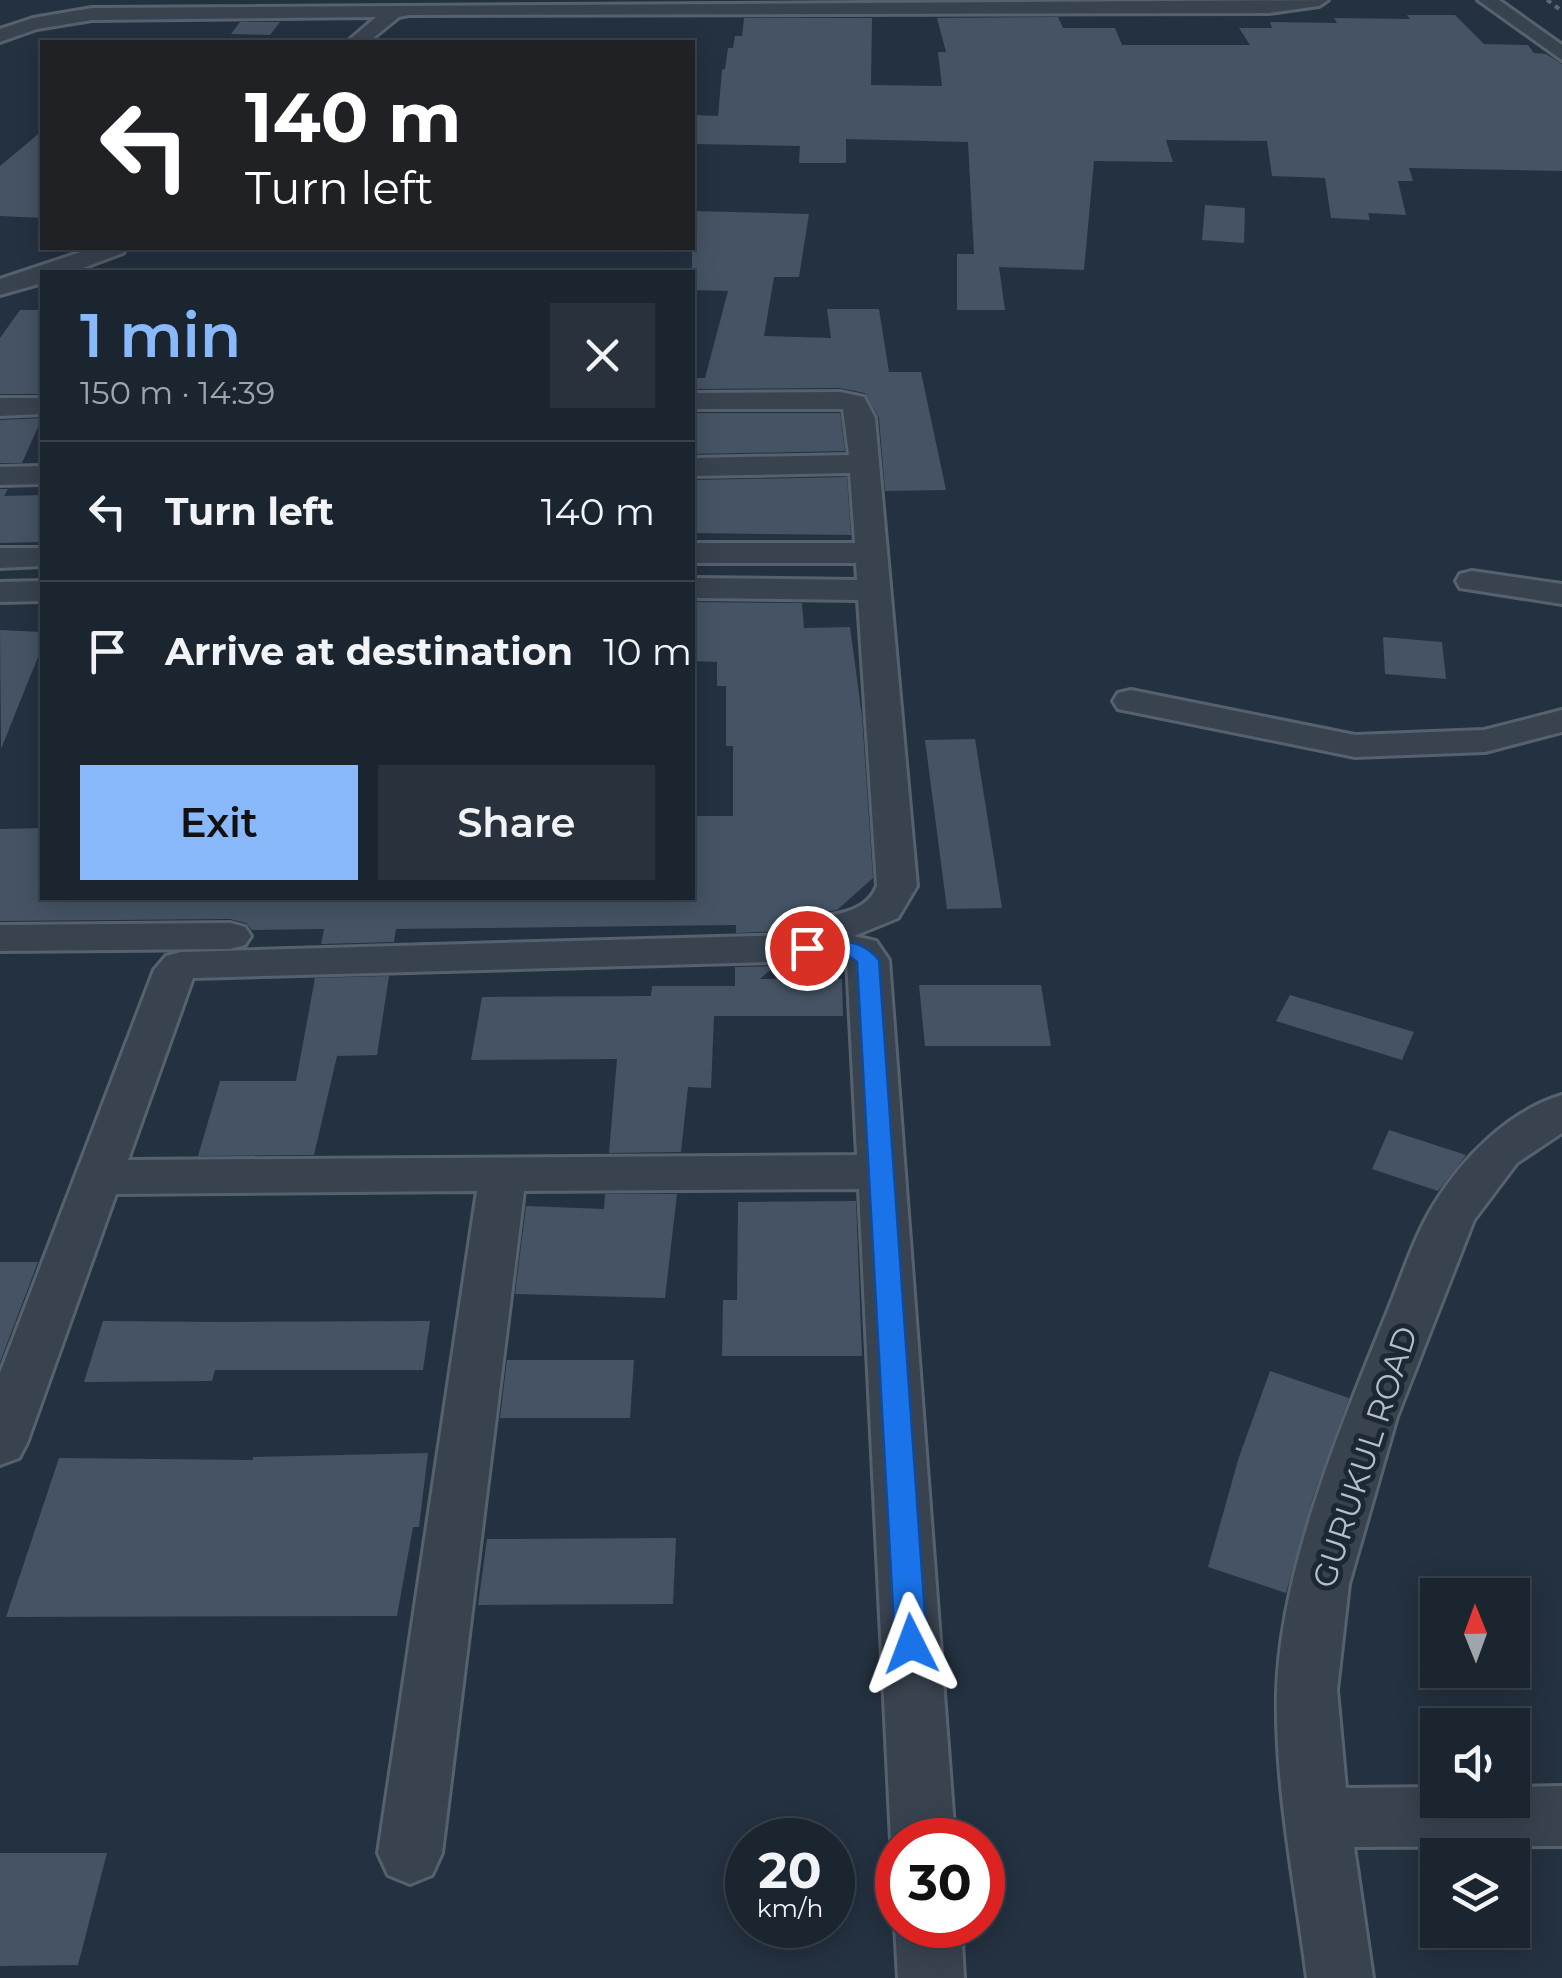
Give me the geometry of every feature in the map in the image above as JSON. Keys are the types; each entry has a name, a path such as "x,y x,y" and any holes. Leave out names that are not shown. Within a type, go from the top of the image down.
{"street":[{"path":"73,0 92,14"},
{"path":"0,36 32,24 92,14 193,7 397,11 1269,8 1319,0"},
{"path":"1487,0 1562,54"},
{"path":"360,40 397,11"},
{"path":"56,270 109,250"},
{"path":"0,287 40,276"},
{"path":"0,938 798,932 882,913 894,900 898,864 861,418 854,402 695,401"},
{"path":"0,406 40,406"},
{"path":"695,467 865,464"},
{"path":"0,476 40,475"},
{"path":"695,553 872,571"},
{"path":"0,558 40,558"},
{"path":"695,588 872,571"},
{"path":"1472,581 1562,594"},
{"path":"0,592 40,591"},
{"path":"1131,701 1355,746 1485,741 1562,720"},
{"path":"0,1443 175,970 181,965 846,947 861,950 868,960 922,1818"},
{"name":"GURUKUL ROAD","path":"1340,1978 1317,1818 1307,1690 1321,1584 1371,1417 1452,1214 1501,1151 1562,1111"},
{"path":"100,1177 882,1172"},
{"path":"410,1852 503,1174"},
{"path":"1317,1818 1562,1816"},
{"path":"929,1948 931,1978"}],"building":[{"path":"1407,15 1455,15 1484,44 1528,45 1534,53 1546,54 1562,64 1562,171 1409,168 1413,181 1398,181 1406,215 1368,213 1370,220 1331,218 1325,178 1272,176 1267,141 1166,140 1173,162 1094,161 1084,270 999,267 1005,310 957,310 957,254 974,254 968,142 846,139 846,163 799,163 800,146 695,144 695,115 718,116 722,70 735,36 742,36 744,18 872,18 871,85 942,86 938,52 946,52 937,18 1058,17 1063,28 1115,28 1122,45 1250,45 1239,28 1272,28 1270,22 1337,23 1334,18 1410,19"},
{"path":"240,22 280,22 270,35 231,34"},
{"path":"40,133 40,218 0,216 0,166"},
{"path":"1205,205 1245,208 1244,243 1202,240"},
{"path":"695,211 809,214 799,277 774,277 764,336 831,338 827,309 879,309 889,372 921,372 946,490 885,491 879,418 865,393 840,388 695,389 695,378 705,378 728,291 695,290"},
{"path":"20,310 40,310 40,394 0,394 0,338"},
{"path":"695,413 840,413 845,451 695,454"},
{"path":"40,418 22,463 0,463 0,420"},
{"path":"847,477 851,535 695,533 695,480"},
{"path":"0,489 8,489 4,496 40,495 40,542 0,543"},
{"path":"695,602 802,603 804,628 850,627 862,716 873,878 837,910 790,918 781,931 736,933 736,925 396,929 394,942 321,944 324,929 252,930 246,923 230,919 0,921 0,829 40,828 40,900 695,900 695,816 733,816 733,746 726,746 726,686 717,686 717,662 695,661"},
{"path":"0,630 40,632 40,652 1,749"},
{"path":"1383,637 1442,642 1446,679 1385,674"},
{"path":"975,739 1002,908 947,909 925,740"},
{"path":"775,966 760,979 842,979 843,1016 714,1016 711,1088 688,1087 681,1152 609,1153 617,1059 471,1060 482,997 651,996 652,986 735,986 735,967"},
{"path":"389,976 377,1055 337,1056 314,1155 198,1156 220,1081 296,1081 315,978"},
{"path":"919,985 1041,985 1051,1046 925,1046"},
{"path":"1290,995 1414,1032 1402,1060 1276,1021"},
{"path":"1389,1130 1466,1155 1438,1191 1372,1169"},
{"path":"605,1194 677,1194 665,1298 515,1294 526,1206 604,1209"},
{"path":"856,1201 862,1356 722,1356 723,1300 737,1300 738,1202"},
{"path":"0,1262 38,1262 0,1362"},
{"path":"103,1321 430,1321 423,1370 215,1370 212,1381 84,1382"},
{"path":"507,1360 634,1360 630,1418 500,1418"},
{"path":"1270,1371 1349,1398 1313,1497 1286,1593 1208,1567 1239,1457"},
{"path":"428,1453 419,1527 413,1527 397,1616 6,1617 59,1458 253,1460"},
{"path":"676,1538 673,1604 478,1605 487,1539"},
{"path":"0,1853 107,1853 78,1965 0,1966"}],"railway":[{"path":"1547,0 1562,11"}],"route":[{"path":"807,948 854,948 861,950 868,960 911,1644"}]}
